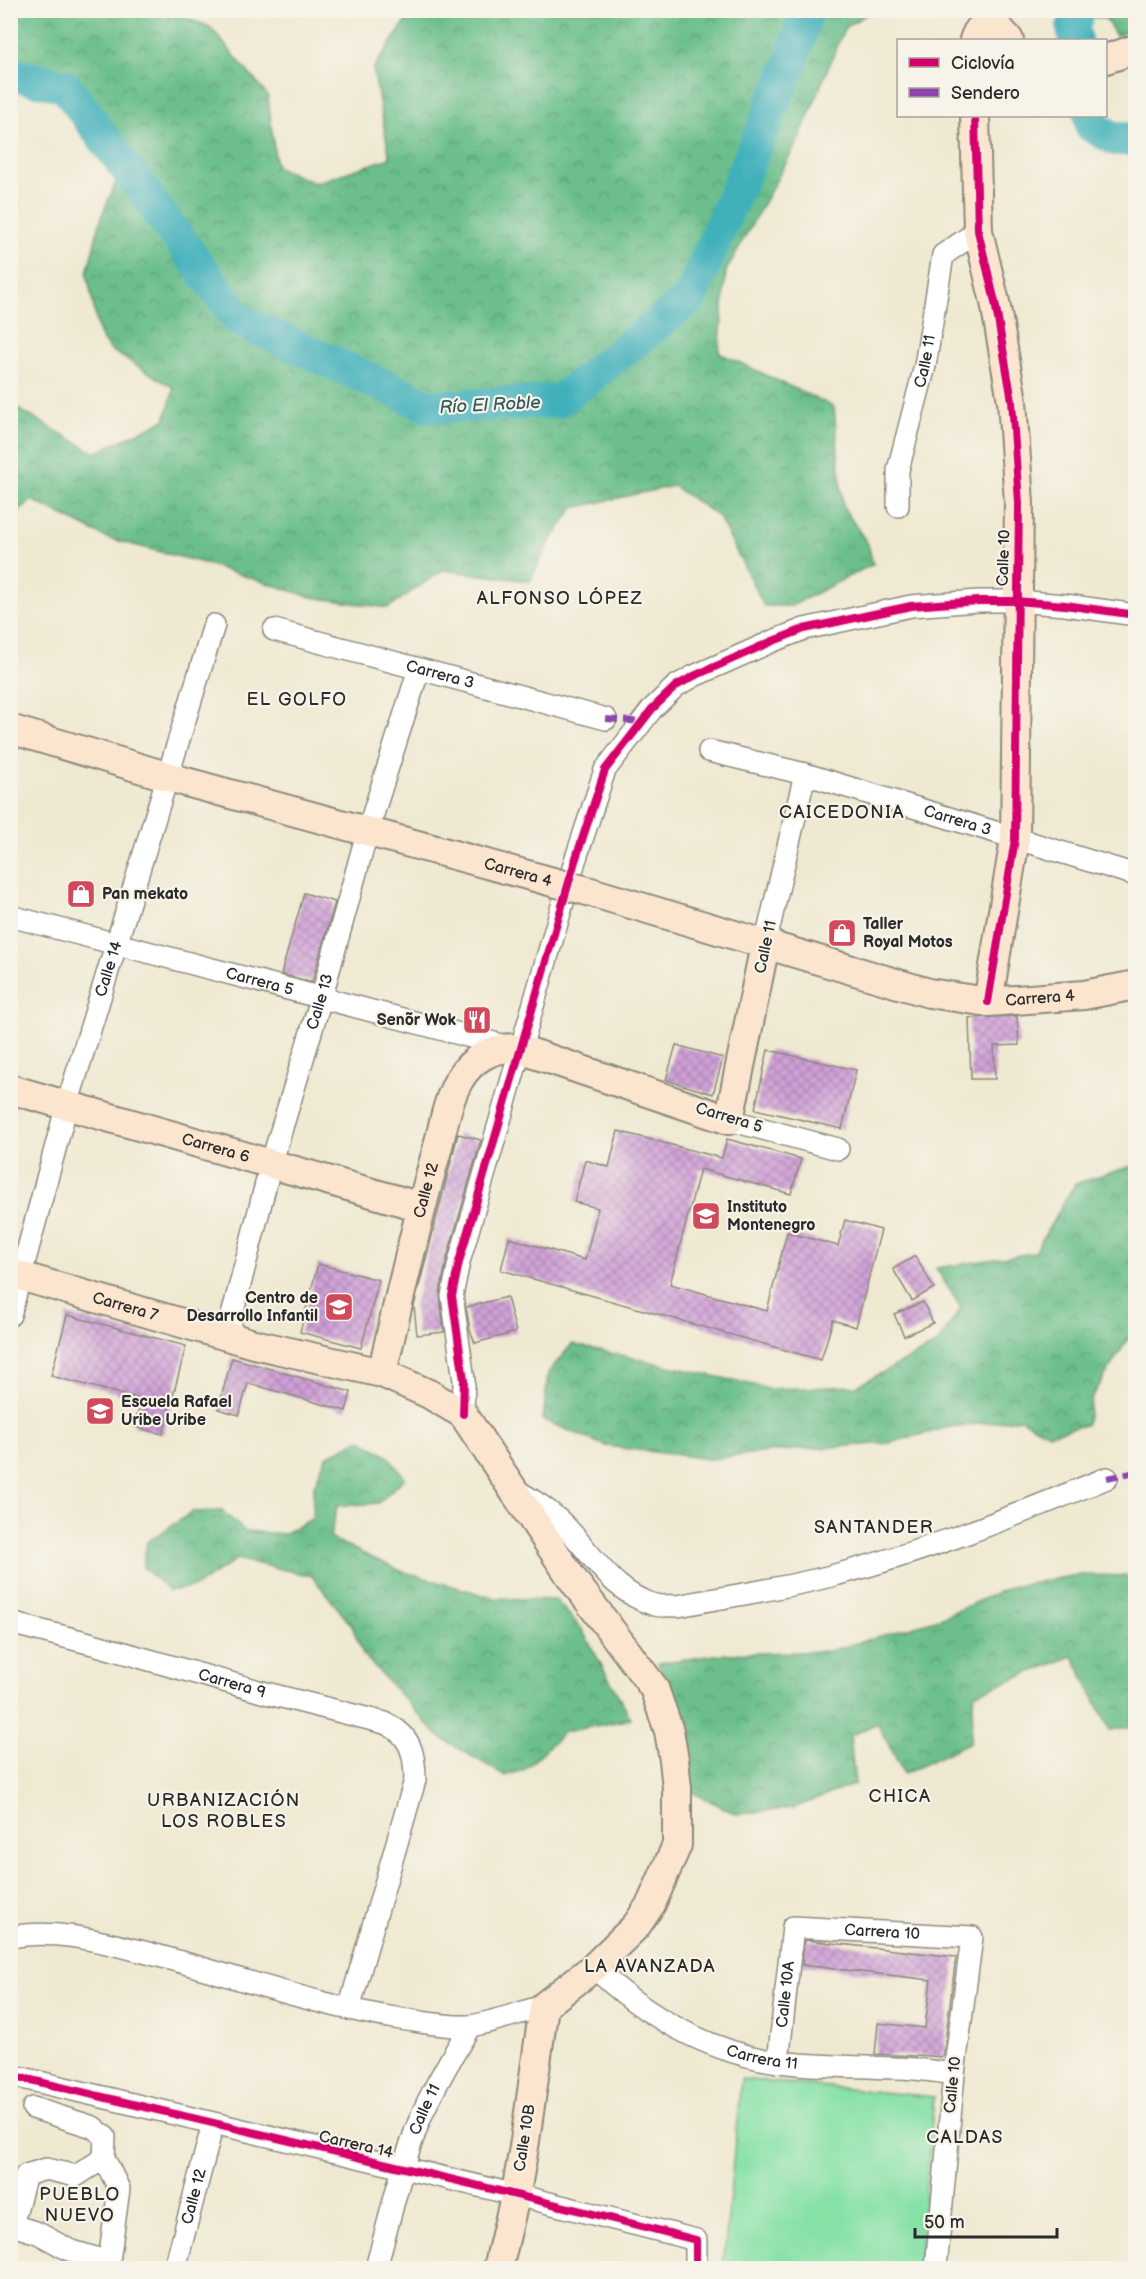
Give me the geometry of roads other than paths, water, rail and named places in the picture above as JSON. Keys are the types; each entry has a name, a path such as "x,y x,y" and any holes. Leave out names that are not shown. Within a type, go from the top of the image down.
{"main road":[{"path":"974,39 978,30 985,26 1003,31 1009,39"},
{"path":"1107,59 1136,49"},
{"name":"Calle 10","path":"975,117 978,231 995,302 1012,401 1019,503 1016,601 1015,839 988,1002"},
{"name":"Carrera 4","path":"10,729 367,833 553,882 929,993 988,1002 1084,995 1136,985"},
{"name":"Calle 11","path":"729,1120 765,945"},
{"name":"Carrera 5","path":"514,1048 729,1120"},
{"name":"Calle 12","path":"382,1373 421,1207 459,1081 476,1059 495,1049 514,1048"},
{"name":"Carrera 6","path":"10,1089 421,1207"},
{"name":"Carrera 7","path":"16,1274 254,1344 382,1373 429,1394 463,1414"},
{"path":"463,1414 571,1577 654,1688 669,1731 676,1788 677,1845 664,1880 636,1926 594,1967 544,2006"},
{"name":"Calle 10B","path":"498,2268 516,2193 544,2006"}],"street":[{"name":"Calle 11","path":"898,506 898,470 925,366 943,255 978,231"},
{"path":"463,1414 464,1380 452,1296 459,1262 492,1155 514,1048 534,1007 575,861 605,770 652,709 676,686 772,640 804,629 911,606 978,601 1016,601 1136,615"},
{"name":"Calle 14","path":"10,1315 16,1274 166,776 214,625"},
{"name":"Carrera 3","path":"274,630 606,719"},
{"name":"Calle 13","path":"227,1335 270,1164 321,999 367,833 419,669"},
{"name":"Carrera 3","path":"709,751 805,774 1136,875"},
{"name":"Calle 11","path":"765,945 805,774"},
{"name":"Carrera 5","path":"10,916 514,1048"},
{"name":"Carrera 5","path":"729,1120 838,1149"},
{"path":"511,1488 545,1508 566,1527 599,1568 634,1595 656,1605 678,1605 829,1577 898,1557 987,1527 1107,1478"},
{"name":"Carrera 9","path":"10,1623 272,1695 385,1723 397,1729 415,1757 415,1780 349,2009"},
{"name":"Carrera 10","path":"793,1927 972,1937"},
{"name":"Calle 10A","path":"778,2062 793,1927"},
{"path":"10,1937 27,1934 60,1934 103,1942 189,1963 349,2009 413,2020 470,2026 544,2006"},
{"name":"Calle 10","path":"936,2268 954,2074 972,1937"},
{"name":"Carrera 11","path":"594,1967 606,1979 673,2027 726,2049 778,2062 897,2068 954,2074"},
{"name":"Calle 11","path":"376,2268 402,2169 422,2115 470,2026"},
{"name":"Carrera 14","path":"10,2075 402,2169 516,2193 696,2240 696,2268"},
{"path":"33,2108 93,2127 105,2137 104,2158 119,2189 108,2265 69,2250 38,2233 12,2225 26,2175 46,2169 76,2176 104,2158"},
{"name":"Calle 12","path":"175,2268 213,2124"}],"waterway":[{"name":"Río El Roble","path":"10,74 65,86 240,321 431,407 559,401 690,298 792,60 807,10"},
{"name":"Río El Roble","path":"1075,39 1073,28 1078,10"},
{"name":"Río El Roble","path":"1090,117 1092,126 1115,139 1136,139"}],"place":[{"name":"Pan mekato","path":"81,894"},
{"name":"Taller Royal Motos","path":"842,933"},
{"name":"Senõr Wok","path":"477,1020"},
{"name":"Instituto Montenegro","path":"706,1216"},
{"name":"Centro de Desarrollo Infantil","path":"339,1307"},
{"name":"Escuela Rafael Uribe Uribe","path":"100,1411"}],"district":[{"name":"ALFONSO LÓPEZ","path":"560,598"},
{"name":"EL GOLFO","path":"297,699"},
{"name":"CAICEDONIA","path":"842,812"},
{"name":"SANTANDER","path":"874,1527"},
{"name":"CHICA","path":"900,1796"},
{"name":"URBANIZACIÓN LOS ROBLES","path":"224,1810"},
{"name":"LA AVANZADA","path":"650,1966"},
{"name":"CALDAS","path":"965,2137"},
{"name":"PUEBLO NUEVO","path":"80,2204"}]}
